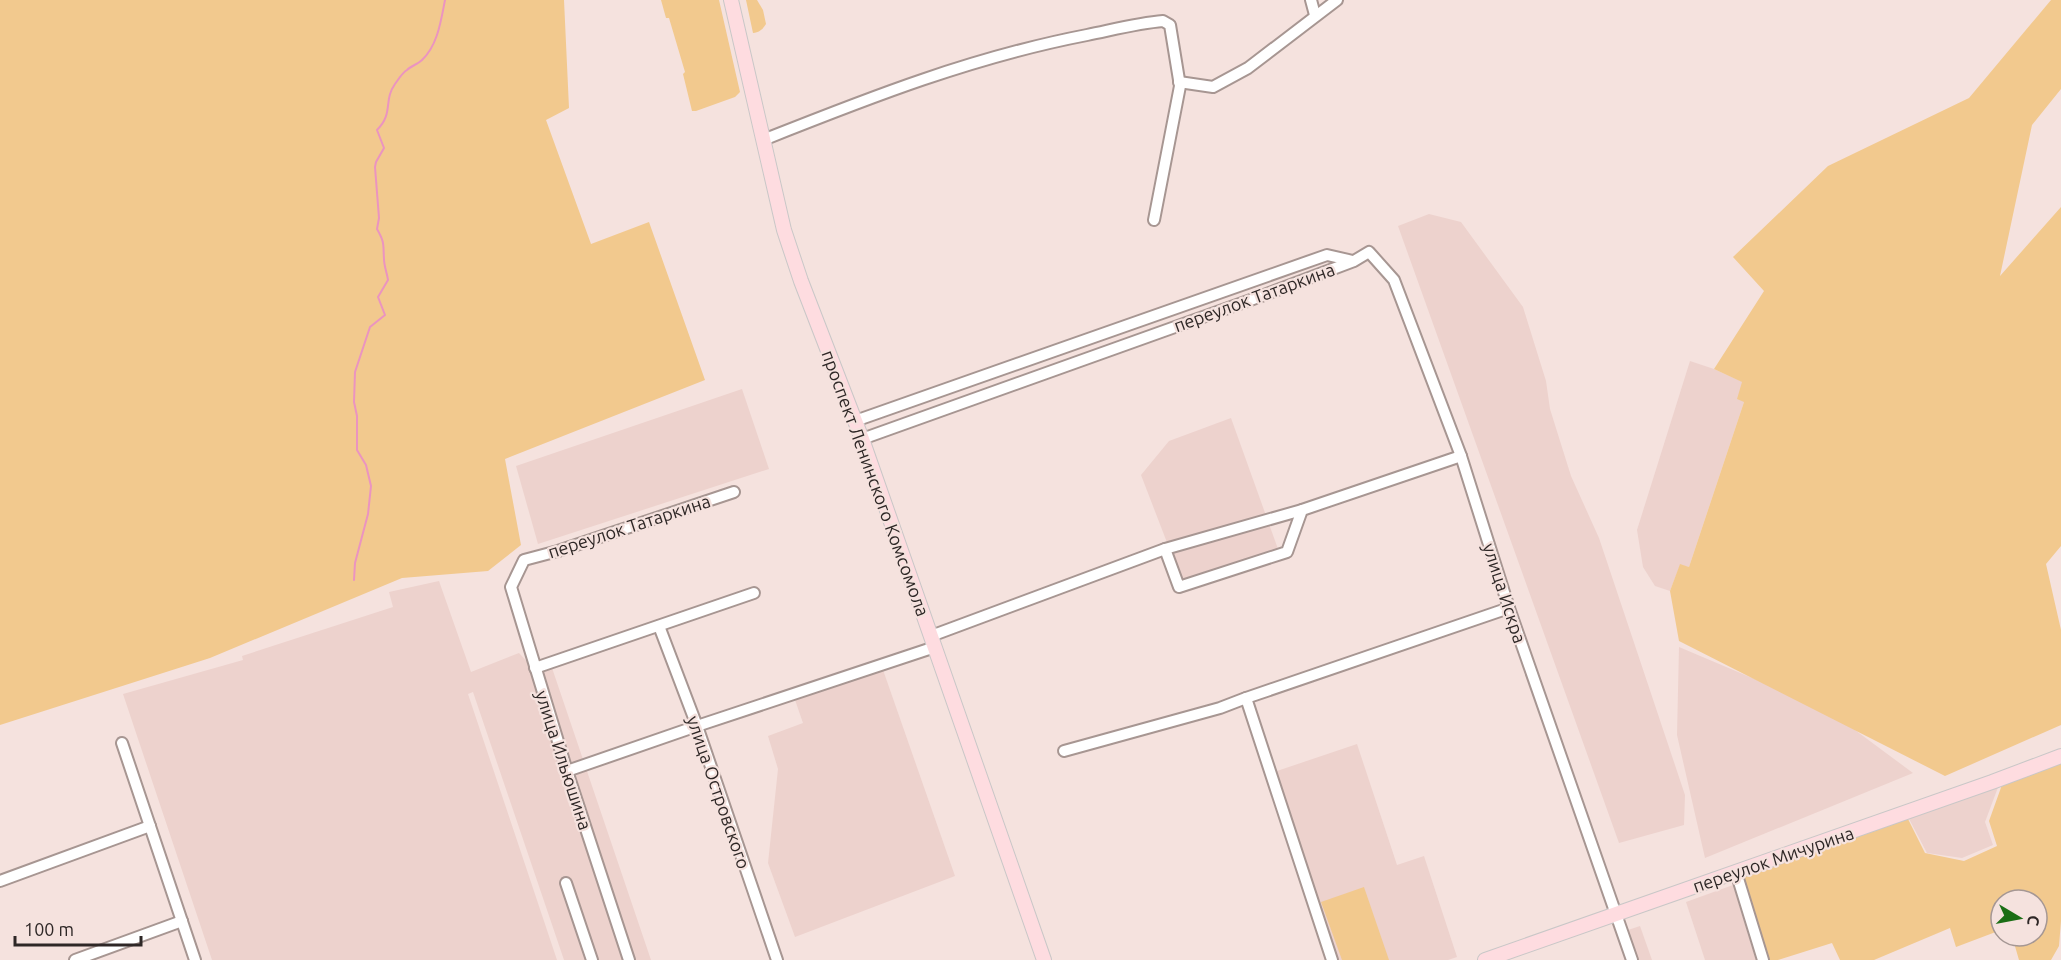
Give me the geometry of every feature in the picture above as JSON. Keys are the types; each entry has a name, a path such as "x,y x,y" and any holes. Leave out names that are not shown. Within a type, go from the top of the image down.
{"main road":[{"name":"проспект Ленинского Комсомола","path":"731,0 784,230 801,282 862,439 1044,960"},
{"name":"переулок Мичурина","path":"1485,960 2061,756"}],"street":[{"path":"1311,0 1315,15"},
{"path":"1179,82 1213,87 1248,68 1315,15 1338,0"},
{"path":"763,140 873,96 945,71 1053,42 1163,21 1170,25 1180,87 1154,220"},
{"name":"улица Искра","path":"1353,261 1369,252 1394,280 1461,456 1509,608 1632,960"},
{"name":"переулок Татаркина","path":"855,421 1327,255 1353,261"},
{"name":"переулок Татаркина","path":"862,439 1353,261"},
{"path":"567,771 933,642 1166,549 1302,510 1461,456"},
{"name":"переулок Татаркина","path":"524,560 558,551 734,492"},
{"path":"1166,549 1179,587 1287,552 1302,510"},
{"name":"улица Ильюшина","path":"524,560 511,587 567,771 629,960"},
{"path":"535,668 754,592"},
{"path":"1064,751 1220,708 1509,608"},
{"name":"улица Островского","path":"658,626 696,726 777,960"},
{"path":"1246,698 1332,960"},
{"path":"122,743 195,960"},
{"path":"0,881 150,826"},
{"path":"1736,872 1763,960"},
{"path":"566,883 592,960"},
{"path":"75,960 182,921"}],"shaded area":[{"path":"0,0 564,0 569,108 546,120 591,244 649,222 705,380 505,459 521,545 488,571 402,578 210,658 0,725"},
{"path":"661,0 719,0 740,92 735,97 692,111 683,74 685,72 669,18 666,18"},
{"path":"746,0 757,0 763,10 766,24 758,32 753,33"},
{"path":"2051,0 2061,0 2061,89 2032,125 2000,276 2061,207 2061,546 2046,564 2061,630 2061,725 1945,776 1679,641 1670,591 1680,564 1689,567 1744,402 1737,399 1742,382 1714,369 1764,291 1733,257 1828,166 1969,98"},
{"path":"1429,214 1461,222 1523,307 1546,381 1550,409 1571,476 1599,538 1685,795 1684,825 1619,843 1398,226"},
{"path":"1690,361 1743,382 1744,402 1689,567 1680,565 1670,591 1655,586 1643,567 1637,530"},
{"path":"742,389 769,469 538,544 516,466"},
{"path":"1231,418 1278,549 1183,584 1141,475 1169,441"},
{"path":"439,581 471,672 519,653 534,669 550,662 651,960 564,960 473,692 468,694 557,960 212,960 123,694 243,660 242,656 393,607 389,592"},
{"path":"1679,647 1828,710 1913,773 1705,858 1677,735"},
{"path":"882,667 955,876 795,937 768,863 778,769 768,736 803,723 794,697"},
{"path":"1357,744 1397,865 1424,856 1457,957 1448,960 1337,960 1274,772"},
{"path":"2061,760 2061,921 2059,946 2051,960 2019,960 2016,948 2049,948 2049,888 1989,888 1989,935 1956,947 1950,928 1874,960 1840,960 1832,943 1778,960 1768,960 1739,874 1907,817 1925,853 1964,861 1997,846 1989,821 2003,782"},
{"path":"2000,782 1985,822 1993,845 1962,858 1927,853 1907,815"},
{"path":"1733,885 1756,960 1705,960 1686,902"},
{"path":"1364,887 1389,960 1342,960 1321,902"},
{"path":"1640,926 1652,960 1638,960 1628,930"}],"waterway":[{"path":"354,580 355,563 368,514 371,486 366,465 357,450 355,372 370,327 385,315 378,297 388,280 383,244 377,229 379,218 375,167 384,148 377,130 385,118 391,90 405,71 422,60 432,47 445,0"}]}
